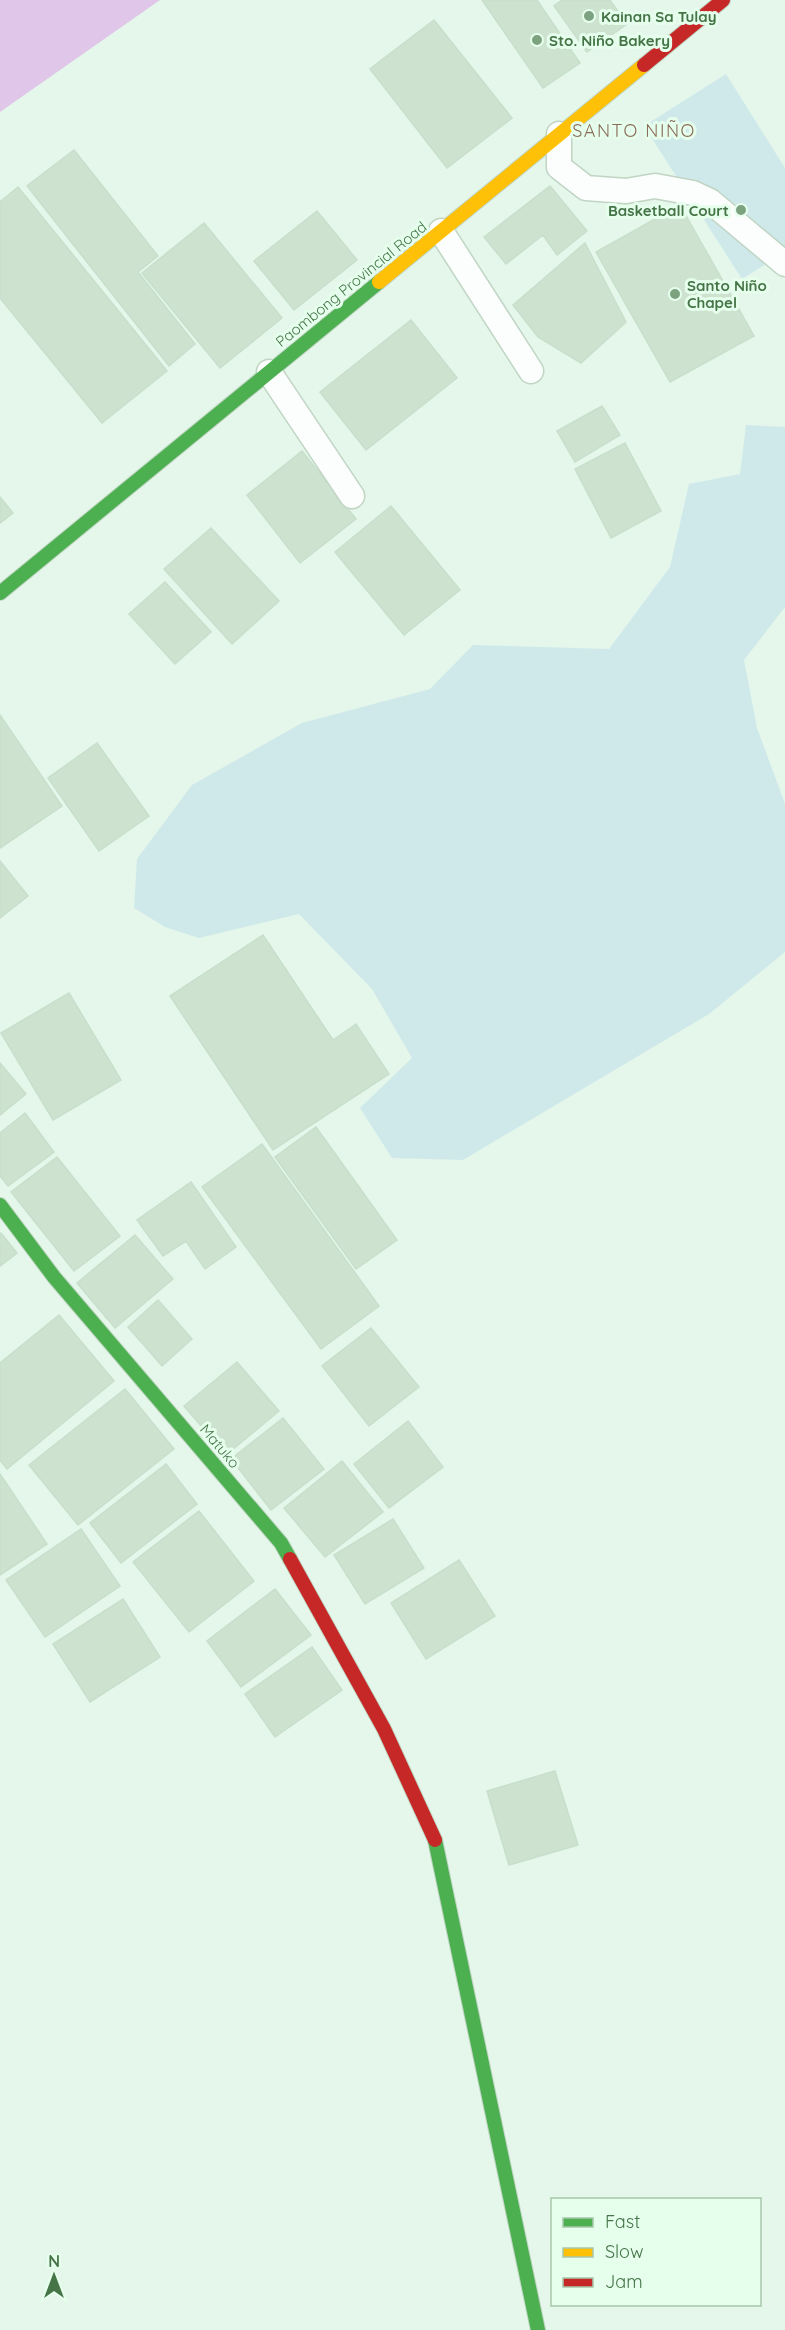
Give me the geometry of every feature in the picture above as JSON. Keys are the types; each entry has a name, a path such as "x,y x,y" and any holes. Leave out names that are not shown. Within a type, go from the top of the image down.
{"street":[{"name":"Paombong Provincial Road","path":"0,593 723,0"},
{"name":"Matuko","path":"0,1205 54,1277 281,1543 384,1729 434,1834 538,2330"}],"lane":[{"path":"559,134 560,167 586,188 626,191 655,186 693,193 710,201 785,264"},
{"path":"441,231 531,371"},
{"path":"269,372 352,496"}],"shaded area":[{"path":"0,0 160,0 0,112"},
{"name":"Basketball Court","path":"726,74 785,168 785,252 742,279 644,126"},
{"path":"746,425 785,427 785,607 744,660 757,728 785,804 785,952 709,1014 463,1160 392,1158 360,1108 412,1058 372,989 299,914 199,938 165,927 134,908 137,859 192,785 302,723 430,689 473,645 609,649 670,567 689,484 740,474"}],"building":[{"path":"482,0 537,0 580,63 543,88"},
{"path":"562,0 610,0 627,24 587,52 554,6"},
{"path":"434,20 512,118 447,168 370,69"},
{"path":"74,150 158,256 138,272 195,344 169,366 27,186"},
{"path":"550,186 587,231 557,255 543,235 506,264 484,237"},
{"path":"18,187 167,371 102,423 0,298 0,202"},
{"name":"Santo Niño Chapel","path":"680,205 754,336 670,382 596,252"},
{"path":"317,211 357,260 294,310 254,261"},
{"path":"204,223 282,318 220,368 142,273"},
{"path":"585,243 626,322 581,363 538,337 513,305"},
{"path":"411,320 457,378 366,450 320,392"},
{"path":"602,406 620,435 575,462 557,431"},
{"path":"625,443 661,511 611,538 575,469"},
{"path":"302,451 356,519 300,563 247,495"},
{"path":"0,497 13,513 0,523"},
{"path":"391,506 460,590 404,635 335,552"},
{"path":"211,528 279,601 232,644 164,569"},
{"path":"165,582 211,632 175,664 129,614"},
{"path":"0,715 62,806 0,848"},
{"path":"97,743 149,816 99,851 48,778"},
{"path":"0,861 28,896 0,918"},
{"path":"263,935 333,1040 356,1024 389,1074 273,1150 170,996"},
{"path":"69,993 121,1080 53,1120 1,1033"},
{"path":"0,1063 26,1094 0,1115"},
{"path":"25,1113 54,1152 8,1186 0,1176 0,1133"},
{"path":"316,1127 397,1240 356,1269 275,1157"},
{"path":"262,1144 379,1306 321,1349 202,1187"},
{"path":"57,1157 120,1236 74,1271 11,1192"},
{"path":"191,1182 236,1247 205,1269 186,1241 163,1256 137,1220"},
{"path":"0,1234 17,1253 0,1266"},
{"path":"135,1235 173,1279 115,1328 77,1283"},
{"path":"158,1300 192,1339 162,1366 128,1327"},
{"path":"59,1315 114,1381 7,1469 0,1460 0,1363"},
{"path":"371,1328 419,1387 369,1426 322,1366"},
{"path":"237,1362 279,1411 226,1455 184,1406"},
{"path":"125,1389 174,1449 78,1525 29,1465"},
{"path":"283,1418 324,1469 271,1510 231,1459"},
{"path":"408,1421 443,1467 389,1508 354,1464"},
{"path":"342,1461 383,1512 325,1557 284,1508"},
{"path":"166,1464 197,1504 121,1563 90,1523"},
{"path":"0,1474 47,1544 0,1575"},
{"path":"199,1511 254,1581 189,1632 133,1562"},
{"path":"393,1519 424,1568 365,1604 334,1555"},
{"path":"81,1529 120,1586 45,1637 6,1580"},
{"path":"459,1560 495,1616 426,1659 391,1603"},
{"path":"275,1589 311,1635 241,1687 207,1641"},
{"path":"123,1599 160,1657 90,1702 53,1644"},
{"path":"312,1647 342,1690 275,1737 245,1694"},
{"path":"555,1771 578,1845 509,1865 487,1791"}],"traffic: fast":[{"path":"0,593 379,282"},
{"path":"0,1205 54,1277 281,1543 290,1559"},
{"path":"435,1840 538,2330"}],"traffic: slow":[{"path":"379,282 644,65"}],"traffic: jam":[{"path":"644,65 723,0"},
{"path":"290,1559 384,1729 435,1840"}],"place":[{"name":"Kainan Sa Tulay","path":"589,16"},
{"name":"Sto. Niño Bakery","path":"537,40"},
{"name":"Basketball Court","path":"741,210"},
{"name":"Santo Niño Chapel","path":"675,294"}],"district":[{"name":"SANTO NIÑO","path":"634,130"}]}
